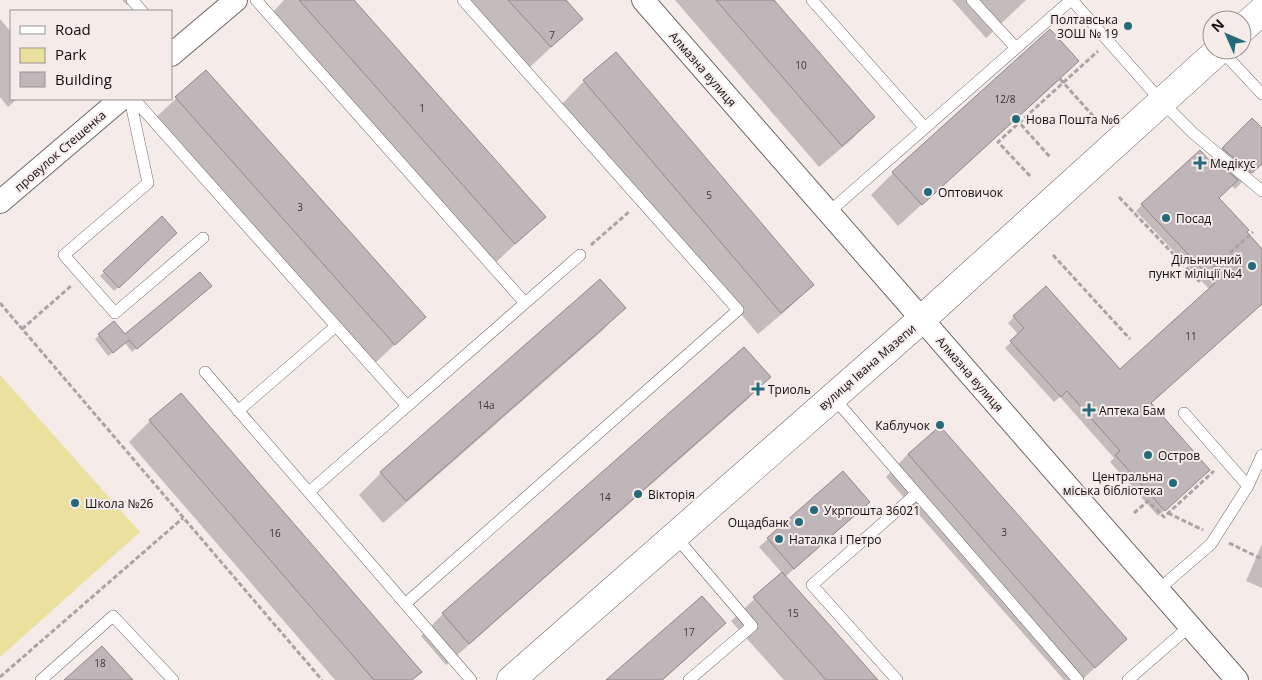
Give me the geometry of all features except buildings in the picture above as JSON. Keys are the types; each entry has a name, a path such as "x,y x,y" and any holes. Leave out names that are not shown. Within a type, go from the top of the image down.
{"main road":[{"path":"1252,20 1262,11"},
{"name":"вулиця Івана Мазепи","path":"511,680 922,319 1209,60"}],"street":[{"path":"173,50 236,0"},
{"name":"Алмазна вулиця","path":"643,0 1237,680"},
{"name":"провулок Стешенка","path":"0,202 120,100"}],"lane":[{"path":"132,0 141,10"},
{"path":"256,0 525,303"},
{"path":"405,604 738,310 463,0"},
{"path":"812,0 925,128"},
{"path":"972,0 1016,48"},
{"path":"829,212 1071,0 1162,102 1193,133 1262,191"},
{"path":"1230,60 1262,94"},
{"path":"130,100 148,183 64,255 114,313 203,238"},
{"path":"135,100 408,406"},
{"path":"309,492 580,255"},
{"path":"238,411 336,326"},
{"path":"205,372 470,680"},
{"path":"834,397 1078,680"},
{"path":"1184,413 1248,486"},
{"path":"1158,590 1211,544 1248,486 1262,455"},
{"path":"897,680 812,585 916,494"},
{"path":"675,536 752,626 689,680"},
{"path":"41,680 113,616 173,680"},
{"path":"1128,680 1190,626"}],"path":[{"path":"1030,176 998,142 1061,81 1108,41"},
{"path":"1061,81 1094,117"},
{"path":"1016,119 1050,157"},
{"path":"1119,197 1199,281 1254,232"},
{"path":"580,255 641,201"},
{"path":"1053,255 1130,340"},
{"path":"22,329 82,276"},
{"path":"0,303 322,680"},
{"path":"1134,513 1148,501 1164,517 1226,460"},
{"path":"1168,513 1262,559"},
{"path":"0,677 183,518"}],"green space":[{"path":"0,375 140,532 0,657"}],"place":[{"name":"Полтавська ЗОШ № 19","path":"1128,26"},
{"name":"Нова Пошта №6","path":"1016,119"},
{"name":"Медікус","path":"1200,163"},
{"name":"Оптовичок","path":"928,192"},
{"name":"Посад","path":"1166,218"},
{"name":"Дільничний пункт міліції №4","path":"1252,266"},
{"name":"Триоль","path":"758,389"},
{"name":"Аптека Бам","path":"1089,410"},
{"name":"Каблучок","path":"940,425"},
{"name":"Остров","path":"1148,455"},
{"name":"Центральна міська бібліотека","path":"1173,483"},
{"name":"Вікторія","path":"638,494"},
{"name":"Школа №26","path":"75,503"},
{"name":"Укрпошта 36021","path":"814,510"},
{"name":"Ощадбанк","path":"799,522"},
{"name":"Наталка і Петро","path":"779,539"}]}
